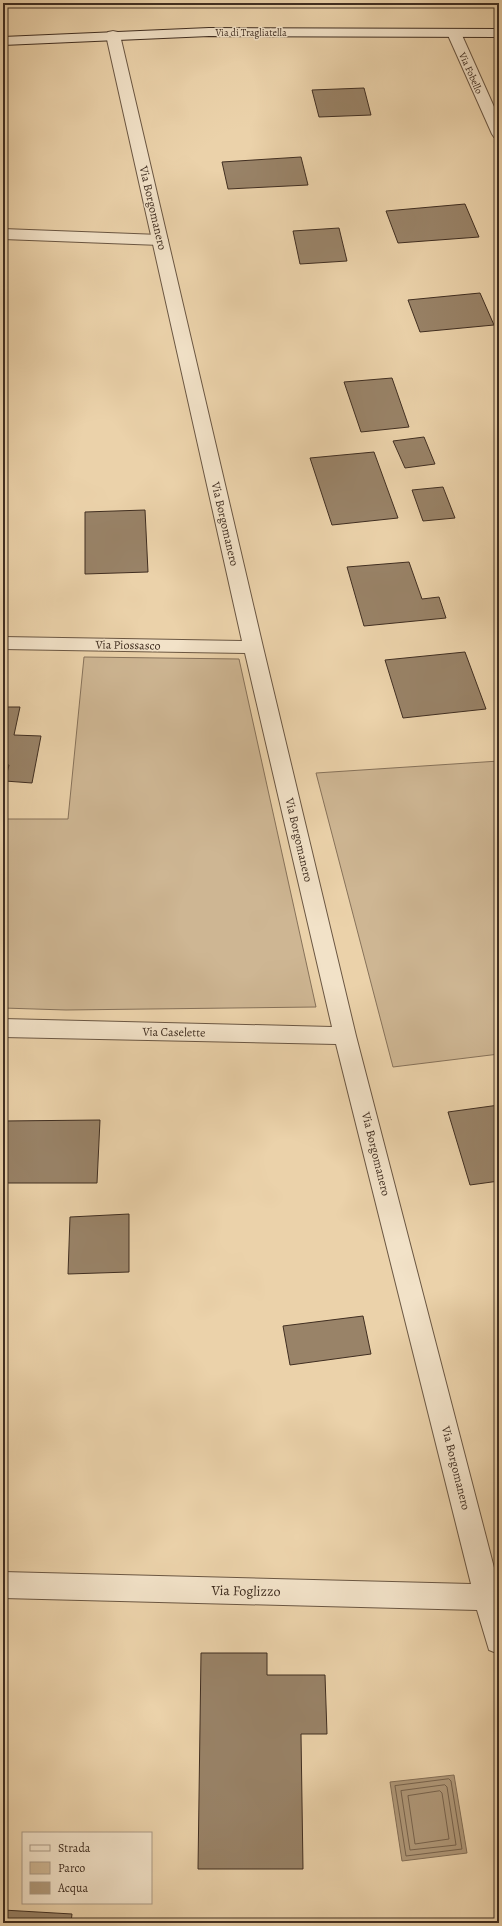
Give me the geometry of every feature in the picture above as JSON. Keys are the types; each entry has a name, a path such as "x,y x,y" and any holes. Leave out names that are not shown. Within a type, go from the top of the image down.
{"street":[{"name":"Via di Tragliatella","path":"3,41 113,35 255,31 499,33"},
{"name":"Via Fobello","path":"454,33 499,134"},
{"name":"Via Borgomanero","path":"113,35 253,647 345,1036 499,1640"},
{"path":"3,234 160,240"},
{"name":"Via Piossasco","path":"3,643 253,647"},
{"name":"Via Caselette","path":"3,1028 345,1036"},
{"name":"Via Foglizzo","path":"3,1586 489,1597"}],"green space":[{"path":"84,657 239,659 316,1007 66,1010 3,1008 3,819 68,819"},
{"path":"499,761 499,1054 393,1067 316,773"}],"water":[{"path":"454,1775 467,1853 402,1861 390,1782"}],"building":[{"path":"364,88 371,115 319,117 312,90"},
{"path":"301,157 308,185 228,189 222,162"},
{"path":"465,204 479,237 398,243 386,211"},
{"path":"339,228 347,261 300,264 293,231"},
{"path":"480,293 494,325 420,332 408,300"},
{"path":"392,378 409,427 361,432 344,382"},
{"path":"424,437 435,464 405,468 393,441"},
{"path":"374,452 398,518 332,525 310,458"},
{"path":"443,487 455,518 423,521 412,490"},
{"path":"145,510 148,572 85,574 85,512"},
{"path":"409,562 422,599 439,597 446,618 364,626 347,567"},
{"path":"465,652 486,709 403,718 385,660"},
{"path":"3,707 20,707 14,735 41,736 32,783 5,781 9,765 3,765"},
{"path":"499,1105 499,1181 470,1185 448,1112"},
{"path":"100,1120 97,1183 3,1183 3,1121"},
{"path":"129,1214 129,1272 68,1274 70,1217"},
{"path":"363,1316 371,1354 290,1365 283,1326"},
{"path":"201,1653 267,1653 267,1675 325,1675 327,1734 301,1734 303,1869 198,1869"},
{"path":"3,1910 72,1914 71,1923 3,1923"}]}
